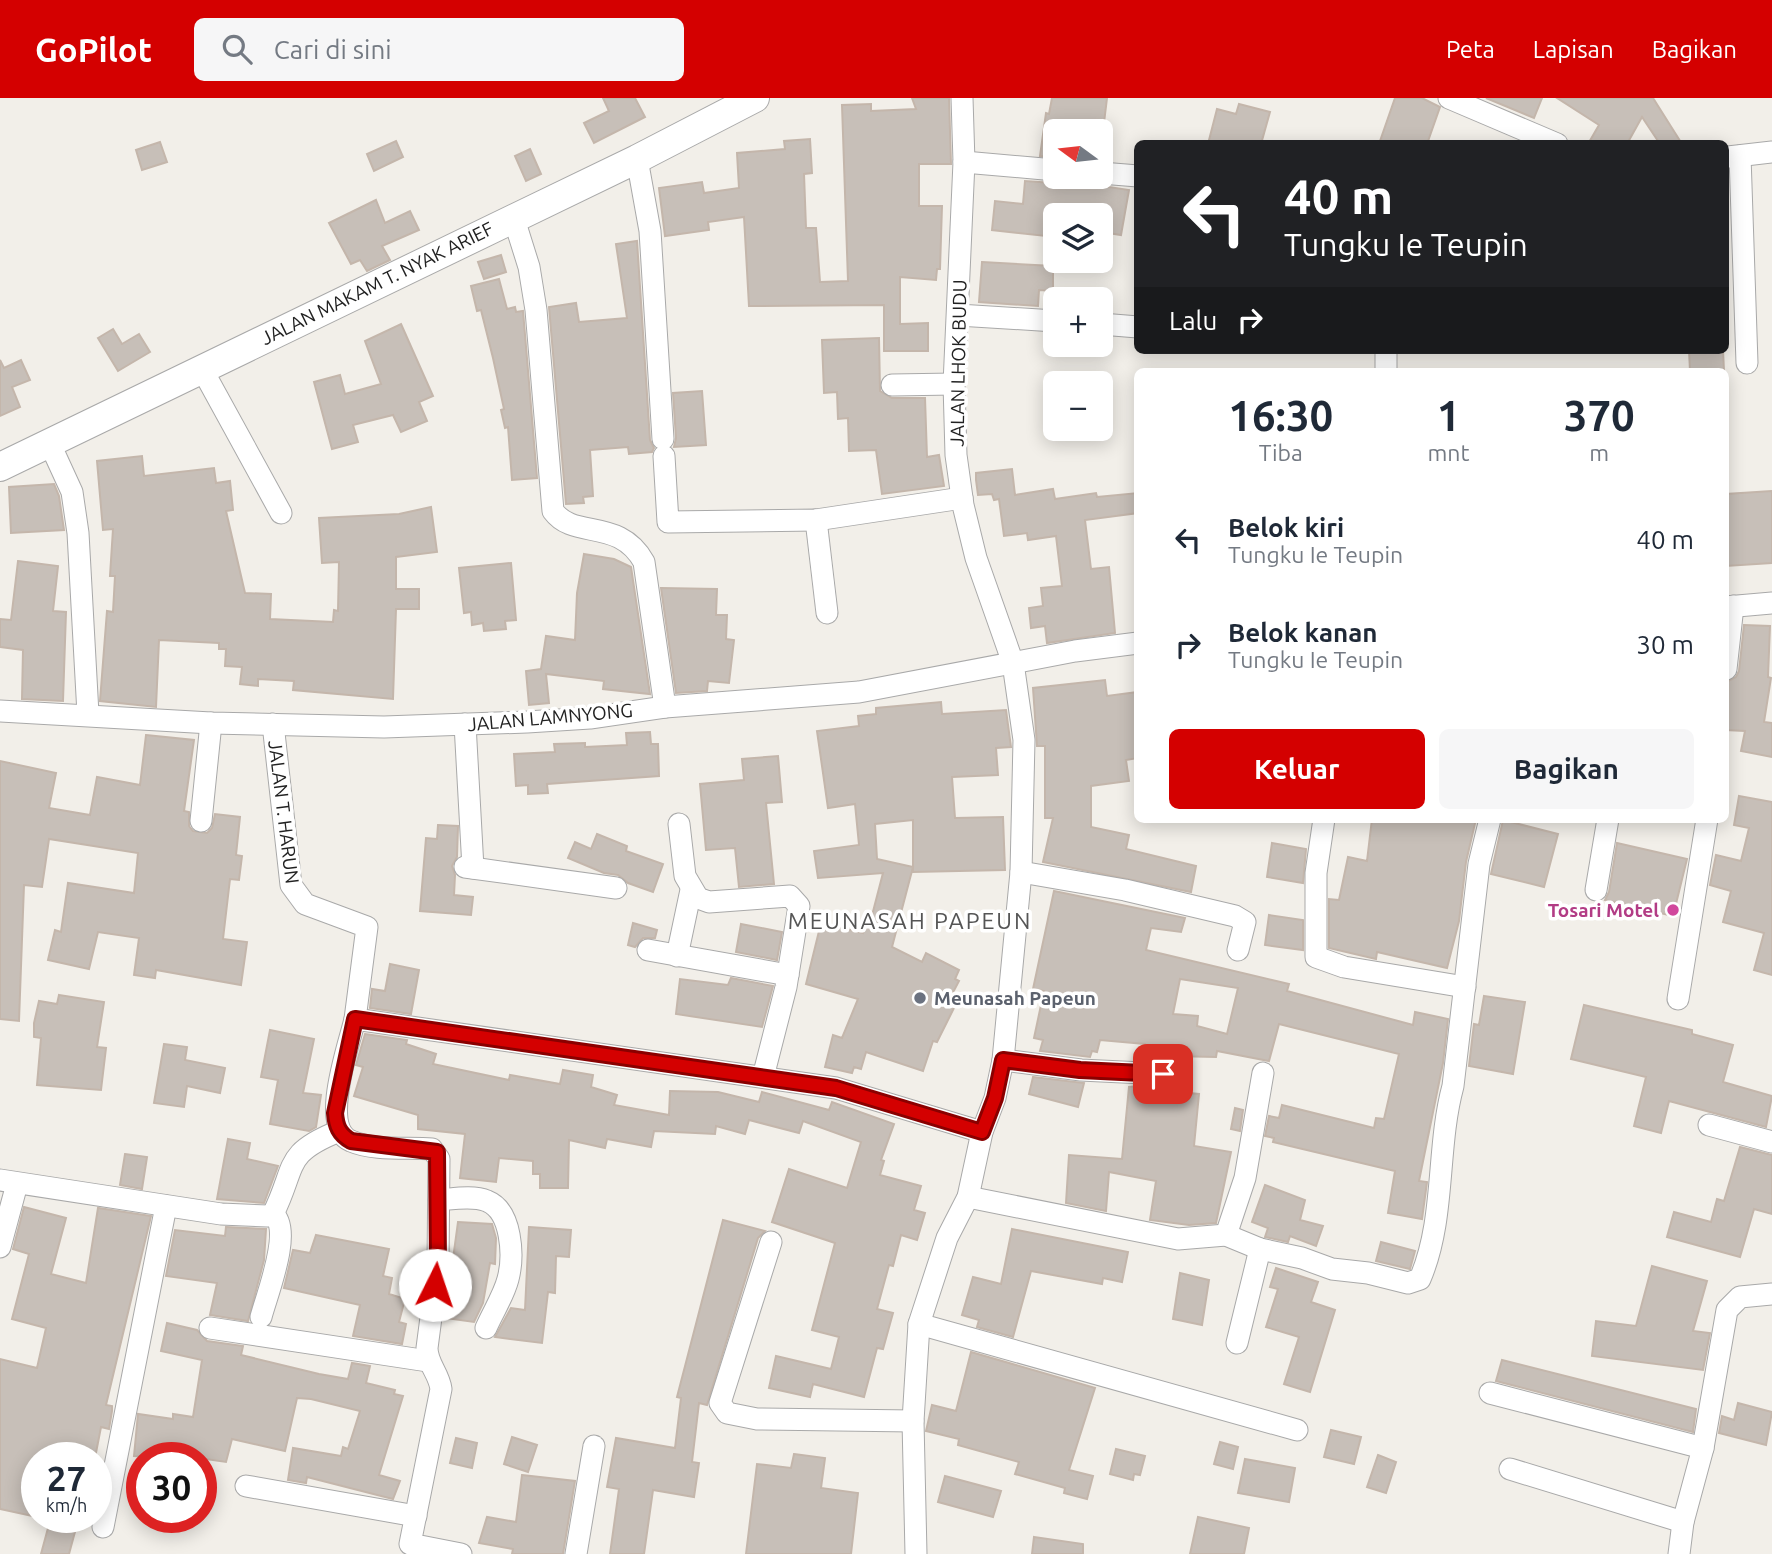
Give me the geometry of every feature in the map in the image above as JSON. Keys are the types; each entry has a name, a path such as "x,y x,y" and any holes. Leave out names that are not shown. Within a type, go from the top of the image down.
{"street":[{"name":"JALAN MAKAM T. NYAK ARIEF","path":"0,467 513,216 637,159 755,98"},
{"name":"JALAN LHOK BUDU","path":"917,1554 913,1421 919,1324 947,1238 968,1197 982,1132 995,1098 1003,1060 1021,872 1024,740 1013,663 976,558 962,498 954,384 964,162 962,98"},
{"path":"1449,98 1548,140"},
{"path":"1747,363 1733,156 1772,152"},
{"path":"637,159 650,231 668,522 816,520 962,498"},
{"path":"964,162 1043,169"},
{"path":"1113,174 1134,176"},
{"path":"513,216 529,267 536,310 553,511 568,522 623,537 637,549 644,562 665,707"},
{"path":"958,315 1043,320"},
{"path":"1113,325 1134,327"},
{"path":"202,369 281,513"},
{"path":"892,385 954,384"},
{"path":"50,444 72,492 78,533 88,714"},
{"path":"816,520 827,613"},
{"path":"1729,607 1772,603"},
{"name":"JALAN LAMNYONG","path":"0,711 211,723 384,727 590,718 665,707 859,692 1134,644"},
{"path":"201,821 211,723"},
{"name":"JALAN T. HARUN","path":"273,724 291,885 305,904 367,927 355,1019"},
{"path":"465,724 469,867 616,888"},
{"path":"1323,823 1316,873 1315,957 1343,967 1465,986"},
{"path":"968,1197 1178,1238 1227,1235 1260,1249 1302,1258 1332,1269 1368,1273 1408,1283 1420,1279 1434,1239 1444,1147 1444,1119 1453,1087 1479,864 1488,823"},
{"path":"1596,890 1607,823"},
{"path":"1678,999 1706,823"},
{"path":"679,824 685,876 698,898 709,902 790,896 796,900 799,916 788,975 763,1077"},
{"path":"1021,872 1125,890 1235,916 1245,922 1238,950"},
{"path":"677,956 691,890"},
{"path":"648,950 788,975"},
{"path":"461,1554 409,1549 441,1389 438,1375 428,1362 427,1348 438,1264 439,1159 435,1151 364,1144 351,1141 339,1131 335,1113 355,1019 836,1088 982,1132"},
{"path":"1003,1060 1080,1070 1163,1074"},
{"path":"1227,1235 1245,1178 1262,1073"},
{"path":"1709,1125 1772,1142"},
{"path":"273,1214 295,1159 304,1148 339,1131"},
{"path":"0,1247 8,1182 221,1214 273,1214"},
{"path":"439,1200 484,1199 496,1206 510,1237 508,1279 486,1328"},
{"path":"112,1481 166,1206"},
{"path":"261,1317 282,1239 280,1221 273,1214"},
{"path":"771,1242 720,1403 727,1413 757,1419 913,1421"},
{"path":"1237,1343 1260,1249"},
{"path":"1679,1554 1683,1522 1703,1448 1727,1310 1740,1297 1772,1294"},
{"path":"919,1324 1297,1430"},
{"path":"210,1328 428,1362"},
{"path":"1490,1393 1703,1448"},
{"path":"576,1554 594,1446"},
{"path":"1510,1469 1683,1522"},
{"path":"246,1486 416,1516"}],"building":[{"path":"603,98 635,98 645,117 594,143 584,123 609,111"},
{"path":"912,98 949,98 951,164 919,164 919,206 942,206 940,269 937,269 936,280 900,277 900,324 928,323 928,351 884,351 884,305 749,306 744,217 708,222 709,230 665,236 659,188 702,182 704,193 739,188 737,153 785,149 784,141 810,139 812,173 804,174 806,228 816,228 820,282 848,281 842,105 871,104 871,111 916,109"},
{"path":"1052,98 1107,98 1104,119 1045,119 1046,113 1049,114"},
{"path":"1395,98 1422,98 1440,107 1428,140 1380,140"},
{"path":"1486,98 1542,98 1534,118"},
{"path":"1557,98 1653,98 1679,140 1657,140 1642,117 1629,140 1590,140 1599,125"},
{"path":"1239,104 1270,112 1262,140 1209,140 1217,109 1236,114"},
{"path":"1043,134 1043,156 1040,156"},
{"path":"396,141 403,157 374,171 367,154"},
{"path":"160,142 167,162 142,170 136,150"},
{"path":"530,149 541,174 526,181 515,156"},
{"path":"1025,181 1043,182 1043,189 1113,188 1129,190 1121,235 1113,234 1113,203 1043,203 1043,236 992,230 995,201 1023,204"},
{"path":"376,200 385,223 410,211 419,230 382,246 390,260 367,271 360,260 351,264 329,223"},
{"path":"637,241 650,440 654,448 652,452 629,454 628,447 590,450 593,496 583,497 584,503 566,504 549,307 576,303 579,322 627,318 616,244"},
{"path":"501,255 506,272 484,279 478,262"},
{"path":"982,262 1043,265 1043,273 1053,273 1053,287 1039,290 1038,306 979,302"},
{"path":"499,279 507,309 515,307 516,312 523,311 537,478 512,480 508,427 505,428 501,410 504,409 481,310 477,311 471,286"},
{"path":"401,324 433,396 419,402 427,421 401,432 393,415 353,425 358,442 332,449 314,382 340,375 345,394 381,384 365,341"},
{"path":"113,329 122,344 139,334 150,352 118,371 98,338"},
{"path":"879,338 880,391 892,398 925,398 927,457 939,455 944,486 882,494 876,450 849,451 848,418 838,419 837,392 824,393 822,340"},
{"path":"1689,354 1723,354 1724,368 1690,368"},
{"path":"0,360 4,368 21,360 30,380 12,387 20,407 0,416"},
{"path":"702,391 706,445 674,447 676,438 673,393"},
{"path":"142,456 144,476 214,468 216,483 230,481 233,510 226,511 245,593 271,594 270,619 333,622 334,610 338,611 339,562 322,563 319,518 399,514 431,507 437,552 396,557 396,589 419,589 419,609 396,609 393,699 293,690 294,681 258,679 258,686 240,684 242,667 225,666 226,649 219,649 219,643 159,640 156,707 100,701 107,611 113,612 115,576 110,576 113,529 103,530 97,461"},
{"path":"1012,469 1015,495 1053,489 1055,499 1096,493 1097,497 1134,493 1134,514 1085,520 1091,569 1109,567 1115,633 1047,643 1045,626 1031,628 1029,608 1043,606 1041,588 1062,586 1056,536 1028,540 1027,533 1004,536 999,499 994,500 992,494 978,495 976,473"},
{"path":"54,484 59,496 64,530 11,533 9,487"},
{"path":"1772,491 1772,563 1729,566 1729,494"},
{"path":"584,554 614,559 631,567 650,694 603,689 604,681 546,674 549,703 529,705 526,671 541,669 546,636 575,640 577,593"},
{"path":"18,561 58,566 53,611 66,612 63,701 22,699 23,650 0,647 0,619 11,620"},
{"path":"511,563 516,620 505,621 506,629 484,631 483,623 472,625 471,612 464,613 459,568"},
{"path":"661,588 717,589 716,615 727,615 726,639 734,640 729,683 708,681 707,691 676,693"},
{"path":"1744,625 1770,626 1768,677 1771,678 1764,722 1772,723 1772,757 1741,751 1745,731 1729,730 1729,680 1736,677"},
{"path":"1105,680 1107,696 1134,693 1134,759 1126,760 1129,781 1091,786 1091,827 1129,835 1126,849 1196,866 1191,892 1043,862 1053,818 1045,818 1045,746 1037,746 1033,688"},
{"path":"941,702 942,714 1006,710 1011,747 996,748 998,775 952,777 955,818 1003,817 1005,870 913,872 913,867 892,947 922,962 926,953 959,970 955,979 959,981 948,1002 955,1006 937,1042 933,1041 923,1071 866,1052 861,1069 854,1067 852,1073 825,1067 833,1035 842,1038 858,999 806,984 821,923 863,933 865,926 869,927 883,873 818,878 814,851 859,845 855,804 828,808 817,731 859,726 858,716 876,714 876,708","holes":["913,820 913,867 877,859 875,824"]},
{"path":"650,732 651,744 658,744 659,776 547,784 548,793 528,794 528,785 516,786 514,754 555,752 554,744 585,743 585,747 627,745 626,733"},
{"path":"146,735 194,740 184,811 189,812 189,826 193,831 207,833 212,828 215,814 240,817 236,855 242,856 239,880 230,879 223,939 247,942 241,985 156,970 155,978 134,975 139,938 98,932 89,969 48,960 55,930 61,932 68,883 134,893 138,853 49,839 42,887 24,885 19,1021 0,1019 0,761 56,773 49,808 90,815 97,777 140,785"},
{"path":"778,756 782,802 766,803 774,884 739,887 735,848 706,850 700,784 744,780 742,759"},
{"path":"1739,796 1772,802 1772,975 1754,970 1764,933 1723,922 1731,891 1710,885 1716,855 1741,861 1749,828 1734,825"},
{"path":"1372,823 1475,823 1466,862 1459,921 1447,968 1377,952 1376,959 1329,948 1329,899 1339,900 1348,857 1367,861"},
{"path":"1502,823 1515,823 1558,834 1544,887 1491,874"},
{"path":"438,825 458,826 457,857 452,866 455,875 454,895 473,897 471,915 420,911 426,838 437,839"},
{"path":"597,834 627,846 626,851 663,864 653,892 628,883 618,875 604,873 568,858 575,842 591,849"},
{"path":"1272,843 1306,849 1303,883 1267,877"},
{"path":"1617,843 1687,859 1673,916 1605,900 1609,892"},
{"path":"1054,891 1185,918 1181,932 1151,928 1146,950 1289,984 1287,991 1413,1025 1415,1012 1448,1019 1443,1063 1419,1181 1427,1182 1422,1219 1388,1213 1395,1171 1273,1142 1274,1138 1265,1136 1269,1116 1279,1118 1282,1105 1374,1128 1376,1118 1384,1119 1399,1054 1279,1024 1269,1061 1217,1051 1216,1057 1170,1056 1169,1063 1143,1060 1145,1044 1100,1040 1097,1052 1092,1051 1090,1057 1040,1051 1043,1040 1034,1038 1044,991 1033,989","holes":["1180,979 1238,988 1227,1034 1197,1026 1198,1016 1173,1014"]},
{"path":"1269,915 1303,920 1303,950 1265,945"},
{"path":"633,923 657,930 655,938 643,938 635,947 628,945"},
{"path":"741,924 782,932 777,960 736,952"},
{"path":"390,964 419,970 411,1014 370,1008 372,989 385,991"},
{"path":"731,978 773,986 762,1027 676,1014 680,979 728,985"},
{"path":"59,995 104,1002 97,1047 106,1048 101,1090 37,1085 41,1038 34,1037 34,1023 39,1001 57,1004"},
{"path":"1484,996 1525,1002 1513,1074 1469,1066 1474,1024 1479,1025"},
{"path":"1584,1005 1692,1030 1692,1034 1733,1045 1723,1082 1772,1096 1766,1127 1669,1101 1661,1133 1634,1126 1646,1077 1571,1059"},
{"path":"270,1030 314,1039 303,1093 321,1095 316,1127 309,1131 270,1124 278,1080 261,1077"},
{"path":"365,1034 407,1040 406,1044 436,1054 433,1064 509,1080 510,1075 560,1084 563,1070 593,1075 591,1087 617,1095 614,1105 669,1115 670,1091 718,1092 759,1102 762,1092 829,1110 832,1102 894,1124 881,1160 884,1161 880,1175 921,1186 914,1210 925,1213 917,1240 901,1235 893,1266 889,1265 877,1309 893,1313 883,1349 877,1348 864,1397 813,1384 810,1397 769,1388 776,1356 831,1369 839,1337 812,1330 835,1243 772,1222 789,1169 847,1188 861,1142 803,1121 799,1133 749,1120 745,1134 716,1126 715,1134 654,1131 651,1147 607,1139 605,1148 569,1140 568,1188 540,1188 540,1174 533,1174 533,1161 499,1158 496,1182 460,1178 465,1134 418,1129 418,1115 354,1096 363,1067 356,1065"},
{"path":"164,1044 187,1047 185,1060 225,1068 220,1093 187,1086 184,1107 154,1103"},
{"path":"1033,1077 1084,1083 1078,1107 1029,1094"},
{"path":"1166,1086 1166,1091 1199,1094 1194,1146 1231,1152 1216,1223 1189,1225 1150,1220 1156,1181 1109,1172 1106,1211 1066,1203 1069,1155 1122,1159 1129,1087"},
{"path":"1235,1108 1243,1110 1240,1131 1231,1129"},
{"path":"228,1139 250,1143 247,1159 278,1166 264,1203 217,1199"},
{"path":"1740,1147 1772,1155 1772,1214 1754,1209 1740,1257 1667,1237 1674,1212 1711,1222 1717,1199 1724,1201"},
{"path":"125,1154 147,1157 142,1189 120,1185"},
{"path":"1265,1185 1305,1200 1300,1220 1323,1226 1316,1246 1290,1236 1288,1242 1265,1237 1268,1228 1252,1222"},
{"path":"24,1207 66,1218 51,1274 86,1283 98,1208 151,1216 106,1405 112,1406 109,1429 101,1427 98,1442 21,1442 21,1514 0,1509 0,1359 37,1368 46,1328 12,1319 29,1254 13,1249"},
{"path":"723,1220 765,1231 758,1238 707,1405 699,1403 692,1462 699,1463 694,1497 653,1490 644,1554 610,1554 619,1489 607,1487 616,1438 675,1448 681,1398 677,1397"},
{"path":"458,1222 492,1224 496,1238 495,1264 490,1263 483,1303 474,1322 445,1318"},
{"path":"226,1227 266,1229 264,1260 248,1321 210,1315 217,1283 166,1276 175,1230 225,1236"},
{"path":"529,1227 571,1230 569,1257 556,1256 555,1293 548,1292 542,1343 495,1337 511,1308 525,1310"},
{"path":"1012,1229 1128,1252 1122,1282 1103,1278 1102,1284 1031,1271 1013,1337 977,1327 979,1320 962,1315 973,1277 1001,1284"},
{"path":"316,1235 389,1249 383,1276 392,1278 389,1294 405,1299 399,1322 406,1324 402,1344 353,1336 360,1305 284,1288 293,1250 310,1253"},
{"path":"1381,1242 1415,1251 1410,1269 1376,1261"},
{"path":"1652,1266 1707,1281 1693,1331 1710,1333 1703,1370 1592,1356 1596,1321 1636,1326"},
{"path":"1276,1268 1318,1282 1311,1302 1335,1310 1310,1392 1284,1384 1299,1337 1266,1327 1278,1289 1270,1287"},
{"path":"1180,1273 1209,1280 1202,1325 1173,1319"},
{"path":"167,1323 197,1330 207,1341 243,1346 241,1355 319,1374 348,1379 352,1363 370,1366 366,1383 395,1390 394,1394 403,1396 379,1475 400,1481 393,1499 307,1477 306,1483 288,1480 293,1448 341,1456 343,1447 348,1449 360,1411 311,1399 297,1398 285,1451 232,1439 226,1462 217,1461 217,1442 135,1442 138,1414 173,1419 173,1414 193,1417 202,1360 161,1351"},
{"path":"971,1352 1095,1388 1069,1470 1093,1476 1087,1499 1064,1493 1065,1488 1015,1474 1019,1462 958,1445 959,1439 926,1431 932,1405 956,1411"},
{"path":"1502,1360 1696,1409 1693,1432 1496,1381"},
{"path":"1738,1403 1772,1412 1766,1445 1719,1433 1722,1416 1734,1420"},
{"path":"1331,1430 1361,1437 1354,1464 1324,1457"},
{"path":"512,1437 537,1445 528,1472 504,1464"},
{"path":"456,1438 477,1443 472,1468 450,1463"},
{"path":"1220,1442 1238,1447 1233,1469 1214,1464"},
{"path":"1116,1449 1145,1456 1140,1475 1134,1474 1133,1480 1110,1474"},
{"path":"794,1454 825,1458 821,1488 858,1493 851,1554 746,1554 757,1464 791,1468"},
{"path":"1378,1455 1396,1462 1386,1493 1367,1487"},
{"path":"1245,1459 1295,1468 1289,1502 1238,1493"},
{"path":"522,1475 575,1481 563,1554 512,1554 513,1549 479,1543 487,1517 516,1522"},
{"path":"945,1476 1001,1491 993,1517 938,1502"},
{"path":"1198,1517 1249,1528 1244,1554 1190,1554"},
{"path":"47,1533 75,1533 69,1554 41,1554"},
{"path":"1034,1537 1083,1544 1083,1554 1032,1554"}],"place":[{"name":"Tosari Motel","path":"1673,910"},
{"name":"Meunasah Papeun","path":"920,998"}],"district":[{"name":"MEUNASAH PAPEUN","path":"910,920"}],"route":[{"path":"435,1285 439,1200 437,1152 432,1149 351,1141 342,1136 336,1125 335,1113 355,1019 836,1088 982,1132 995,1098 1003,1060 1080,1070 1163,1074"}]}
